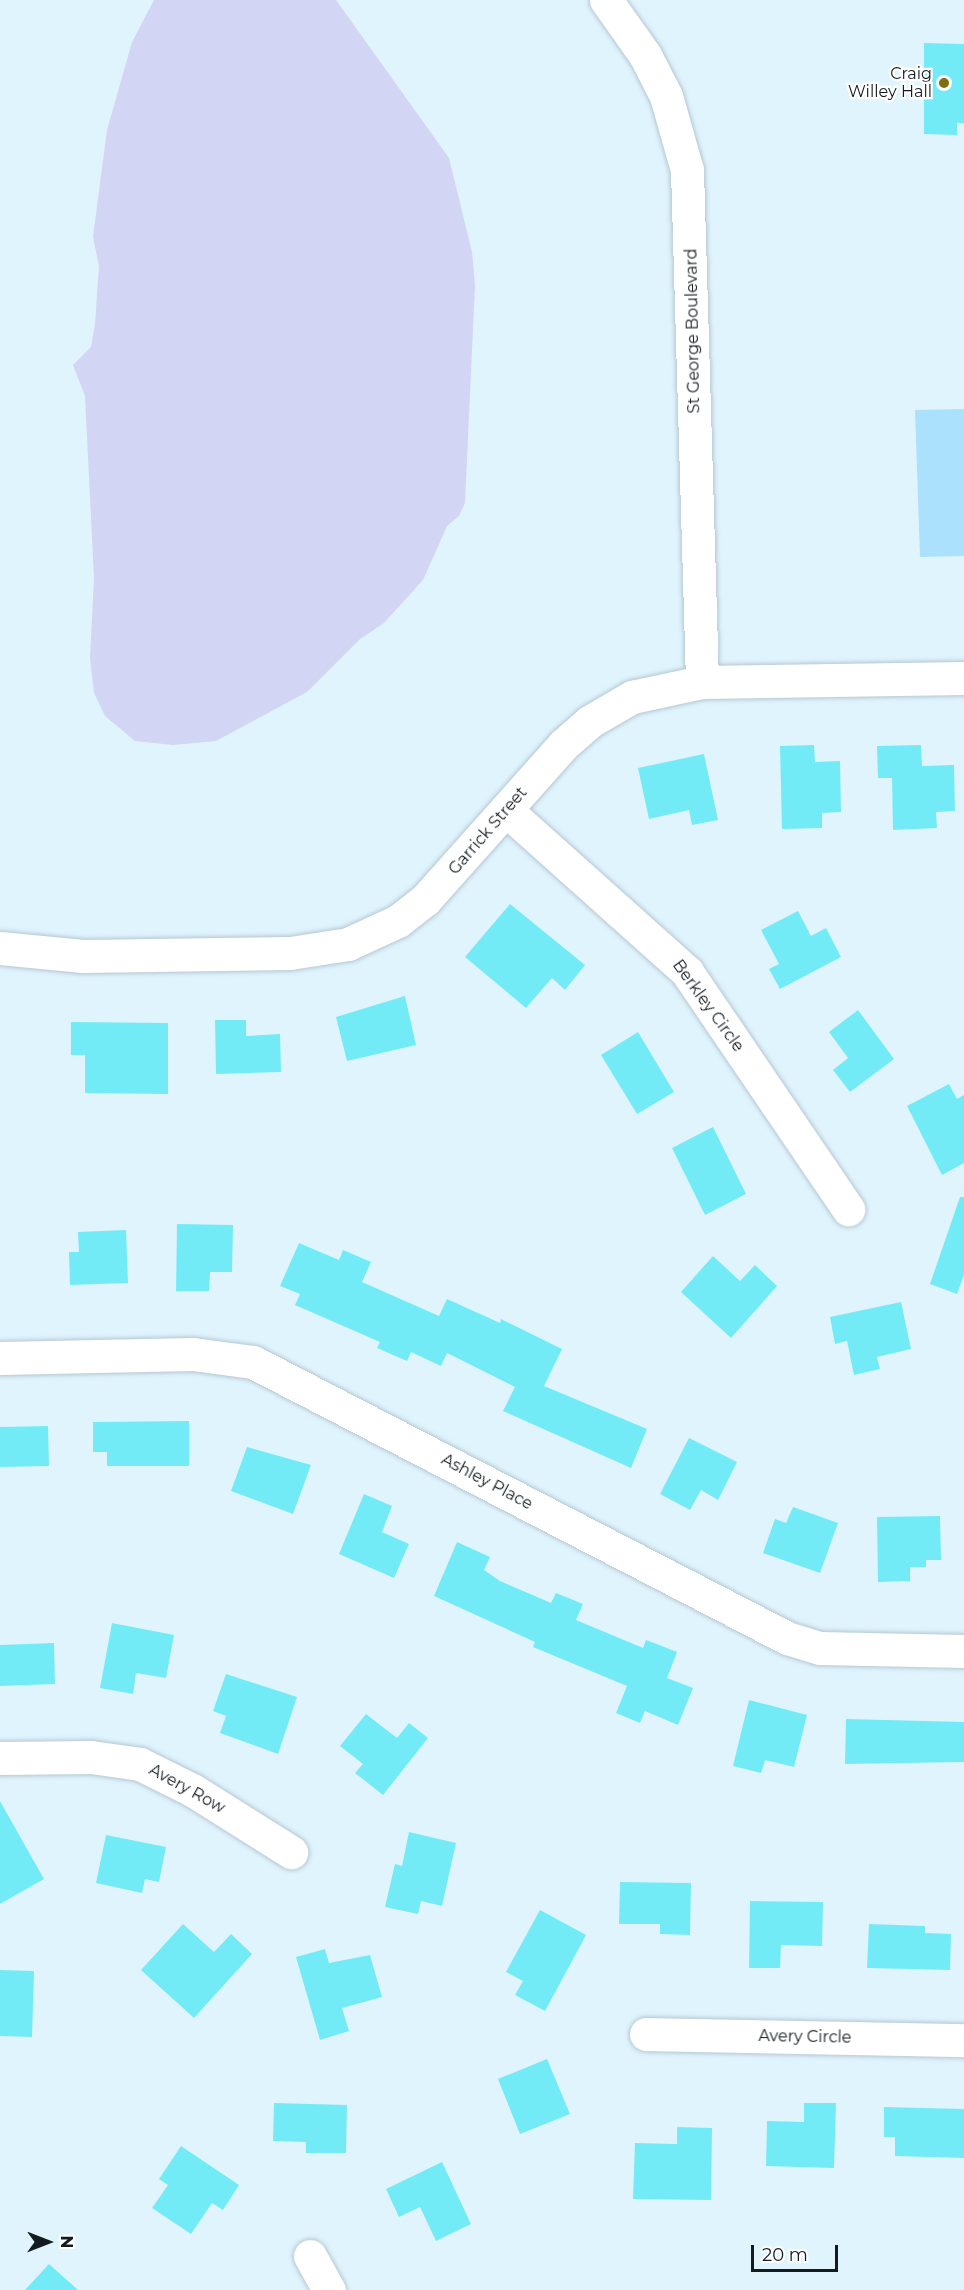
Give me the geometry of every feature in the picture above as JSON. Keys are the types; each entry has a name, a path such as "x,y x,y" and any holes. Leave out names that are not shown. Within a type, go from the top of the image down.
{"street":[{"name":"St George Boulevard","path":"606,0 645,55 661,85 675,118 687,170 702,682"},
{"name":"Garrick Street","path":"0,948 83,956 290,953 348,944 398,921 425,900 563,745 608,709 651,691 702,682 964,678"},
{"name":"Berkley Circle","path":"506,810 687,972 848,1209"},
{"name":"Ashley Place","path":"0,1358 193,1354 253,1362 787,1638 820,1648 964,1651"},
{"name":"Avery Row","path":"0,1758 92,1757 140,1764 194,1791 291,1852"},
{"name":"Avery Circle","path":"646,2034 964,2040"},
{"path":"310,2256 329,2290"}],"shaded area":[{"path":"154,0 336,0 449,158 472,252 475,285 465,503 459,516 447,526 423,580 384,623 360,639 307,692 216,741 173,745 135,741 105,716 94,693 90,658 94,578 85,396 73,365 91,347 95,324 99,266 93,237 107,130 132,42"},
{"path":"964,409 964,556 920,557 915,410"}],"building":[{"name":"Craig Willey Hall","path":"924,43 964,44 964,123 957,123 957,135 924,134"},
{"path":"814,745 815,762 840,761 841,812 822,813 822,828 782,829 780,746"},
{"path":"921,745 922,766 954,765 955,811 936,812 937,828 893,830 892,778 878,778 877,746"},
{"path":"704,754 718,820 692,825 689,810 649,819 638,768"},
{"path":"510,904 585,965 565,990 552,978 526,1008 465,957"},
{"path":"798,911 811,936 826,928 841,957 780,989 769,969 779,964 761,930"},
{"path":"405,996 416,1045 347,1061 336,1017"},
{"path":"858,1010 894,1059 850,1092 833,1070 848,1058 829,1032"},
{"path":"215,1020 246,1020 246,1036 280,1034 281,1072 216,1074"},
{"path":"71,1022 168,1023 168,1094 85,1093 85,1055 71,1055"},
{"path":"638,1032 674,1092 637,1114 601,1055"},
{"path":"949,1084 957,1099 964,1095 964,1163 942,1175 907,1106"},
{"path":"713,1127 746,1194 705,1215 672,1148"},
{"path":"960,1197 964,1197 964,1275 957,1294 930,1284"},
{"path":"177,1224 233,1225 232,1272 210,1272 209,1291 176,1291"},
{"path":"126,1230 128,1283 70,1285 69,1252 79,1252 78,1232"},
{"path":"299,1243 339,1260 343,1250 371,1262 362,1282 439,1316 447,1299 500,1323 501,1319 562,1349 544,1386 647,1429 631,1468 503,1411 515,1387 447,1353 441,1366 411,1352 407,1361 377,1348 380,1342 295,1305 300,1294 280,1286"},
{"path":"713,1256 740,1281 755,1265 777,1286 731,1338 681,1292"},
{"path":"901,1302 911,1349 877,1357 880,1369 854,1375 847,1341 835,1344 830,1317"},
{"path":"189,1421 189,1466 107,1466 107,1452 93,1452 93,1422"},
{"path":"48,1426 49,1466 0,1467 0,1427"},
{"path":"689,1438 737,1462 718,1500 701,1490 690,1510 660,1494"},
{"path":"247,1447 311,1465 293,1514 231,1491"},
{"path":"364,1494 392,1506 382,1532 409,1544 394,1578 339,1554"},
{"path":"793,1507 838,1523 820,1573 763,1553 775,1519 786,1523"},
{"path":"940,1516 941,1560 926,1560 926,1567 910,1567 910,1581 878,1582 877,1517"},
{"path":"457,1542 490,1557 484,1570 500,1581 551,1603 556,1593 583,1604 576,1620 643,1648 646,1640 677,1652 667,1678 693,1688 678,1725 645,1711 640,1723 616,1713 627,1686 533,1647 535,1642 434,1596"},
{"path":"112,1623 174,1635 166,1678 136,1673 133,1694 100,1688"},
{"path":"54,1643 55,1684 0,1686 0,1645"},
{"path":"226,1674 297,1697 278,1754 220,1733 226,1716 213,1711"},
{"path":"749,1700 807,1715 794,1767 765,1760 761,1773 733,1766"},
{"path":"366,1714 397,1738 409,1723 428,1738 383,1795 355,1773 363,1764 340,1746"},
{"path":"846,1719 964,1722 964,1762 845,1764"},
{"path":"0,1801 44,1879 0,1904"},
{"path":"409,1832 456,1843 442,1906 421,1901 418,1914 385,1907 395,1864 402,1866"},
{"path":"106,1835 166,1847 159,1882 145,1879 142,1893 96,1883"},
{"path":"620,1882 691,1883 690,1935 660,1934 660,1924 619,1924"},
{"path":"750,1901 823,1902 822,1946 781,1945 780,1968 749,1968"},
{"path":"540,1910 586,1935 545,2011 515,1995 523,1981 506,1972"},
{"path":"183,1924 214,1952 231,1934 252,1954 194,2018 141,1970"},
{"path":"869,1924 925,1926 925,1933 951,1934 950,1970 867,1968"},
{"path":"325,1949 329,1963 370,1955 382,1997 342,2008 349,2031 320,2040 296,1957"},
{"path":"0,1970 34,1971 32,2037 0,2036"},
{"path":"547,2059 570,2114 520,2134 498,2079"},
{"path":"274,2103 347,2105 346,2153 306,2153 306,2142 273,2141"},
{"path":"804,2103 836,2103 834,2168 766,2166 767,2121 804,2122"},
{"path":"884,2107 964,2109 964,2158 895,2156 895,2137 884,2137"},
{"path":"677,2127 712,2128 711,2200 633,2199 635,2143 677,2144"},
{"path":"181,2146 239,2185 223,2210 212,2203 191,2234 152,2208 168,2185 159,2179"},
{"path":"442,2162 471,2224 436,2241 420,2207 399,2217 386,2189"},
{"path":"49,2264 78,2290 25,2290"}],"place":[{"name":"Craig Willey Hall","path":"944,83"}]}
